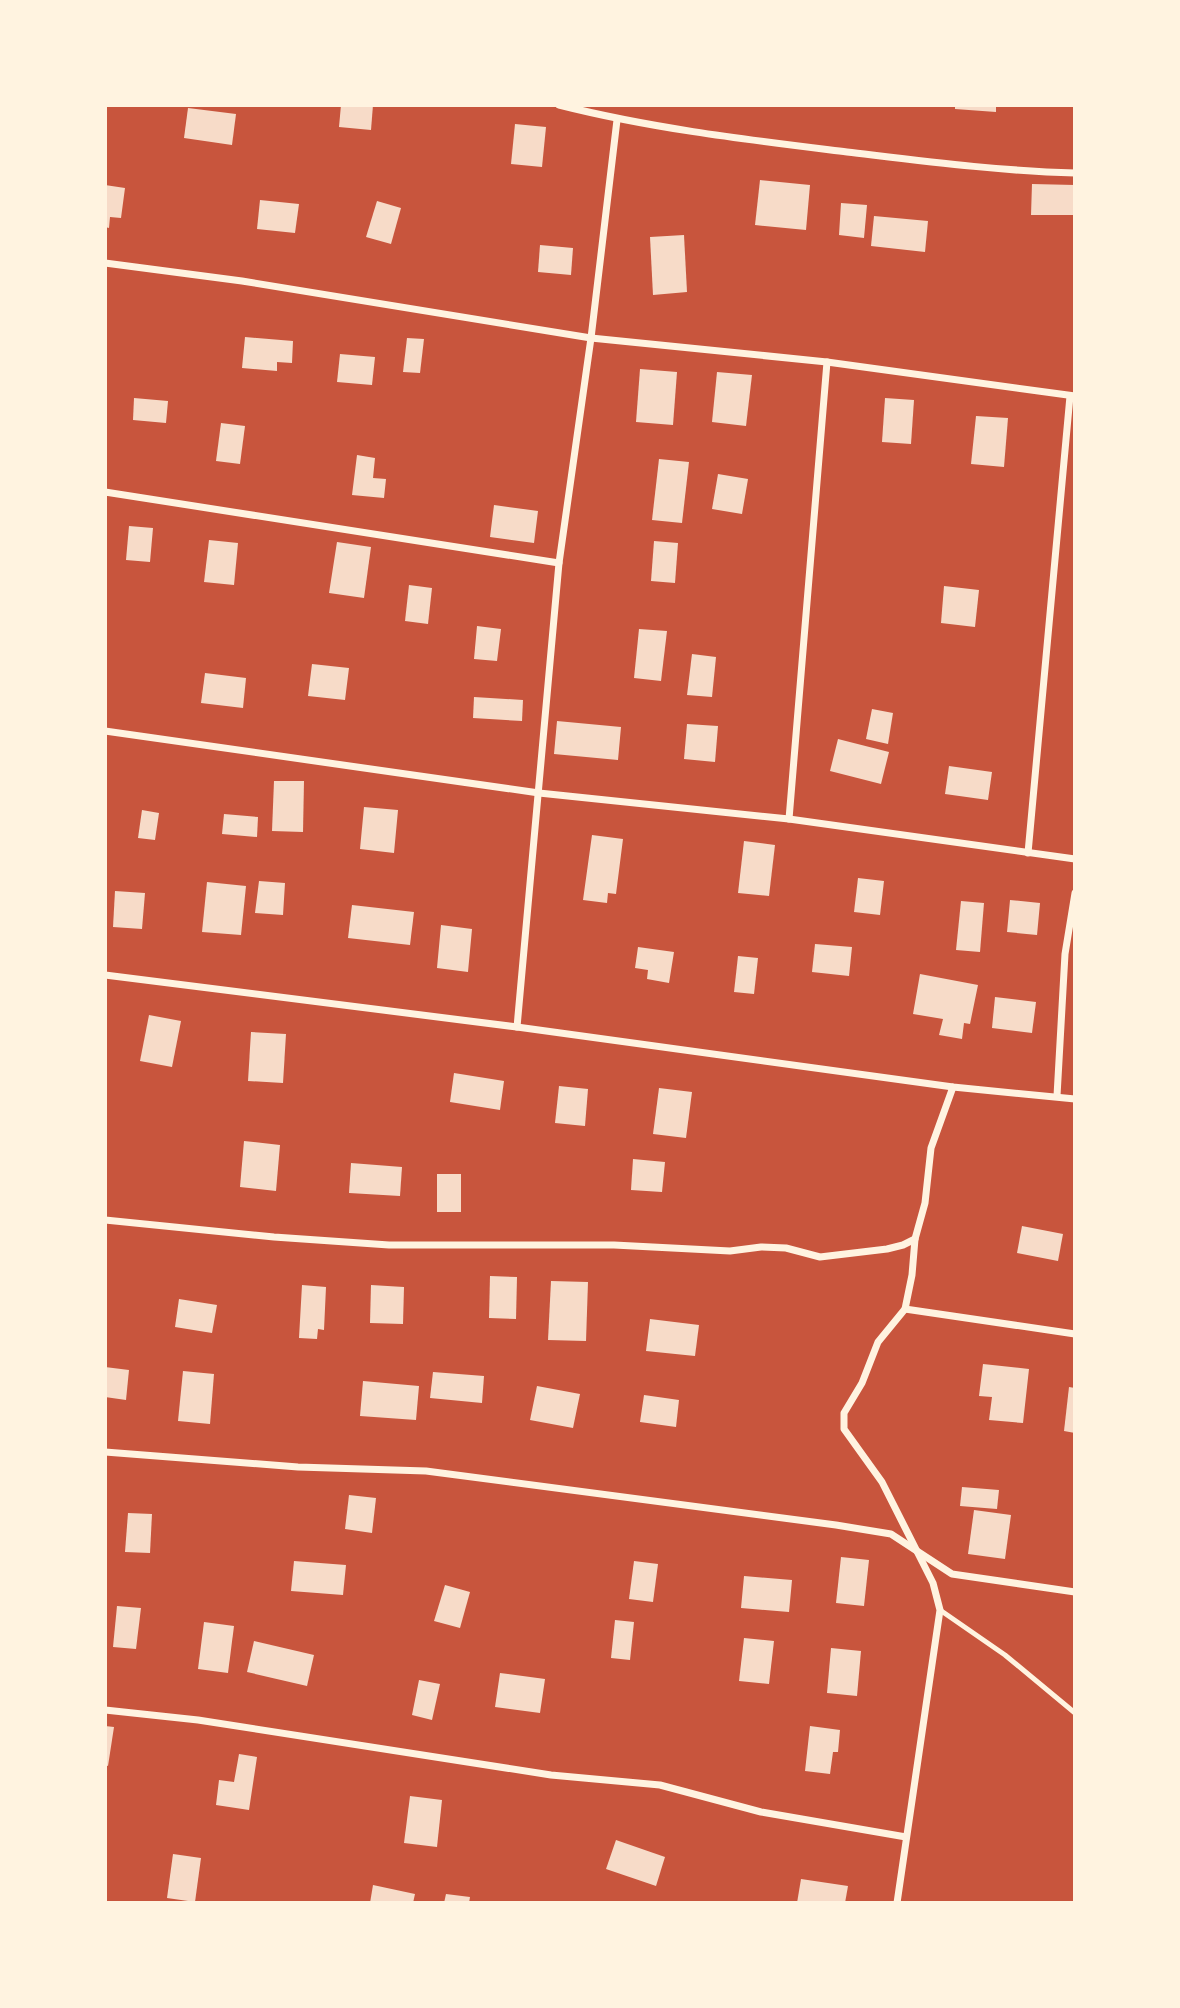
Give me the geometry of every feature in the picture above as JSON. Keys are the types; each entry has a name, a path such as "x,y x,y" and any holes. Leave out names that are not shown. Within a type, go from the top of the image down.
{"street":[{"path":"559,105 617,120 736,139 1016,172 1075,173"},
{"path":"517,1027 559,563 591,338 617,120"},
{"path":"105,263 242,281 591,338 827,362 1072,396 1028,853"},
{"path":"789,819 827,362"},
{"path":"105,502 106,492 559,563"},
{"path":"105,731 539,793 789,819 1075,859"},
{"path":"1056,1096 1065,954 1075,893"},
{"path":"105,975 517,1027 953,1087 1075,1099"},
{"path":"897,1903 940,1610 933,1583 882,1482 844,1429 844,1413 862,1383 878,1342 905,1308 912,1275 915,1239 925,1203 931,1147 953,1087"},
{"path":"105,1220 274,1237 389,1245 614,1245 730,1251 761,1247 786,1248 820,1257 887,1249 915,1239"},
{"path":"905,1308 1075,1334"},
{"path":"105,1452 298,1467 426,1471 891,1534 952,1574 1075,1592"},
{"path":"105,1710 198,1720 551,1775 660,1785 761,1812 906,1837"}],"lane":[{"path":"940,1610 1005,1656 1075,1713"}],"building":[{"path":"341,105 373,105 371,130 339,127"},
{"path":"955,105 996,105 996,112 955,109"},
{"path":"188,108 236,114 232,145 184,138"},
{"path":"515,124 546,127 542,167 511,164"},
{"path":"760,180 810,185 806,230 755,225"},
{"path":"1032,184 1075,185 1075,215 1031,215"},
{"path":"105,185 125,188 121,218 110,217 109,228 105,227"},
{"path":"260,200 299,204 295,233 257,229"},
{"path":"377,201 401,208 391,244 366,237"},
{"path":"841,203 867,205 864,238 839,235"},
{"path":"874,216 928,221 925,252 871,246"},
{"path":"684,235 687,292 653,295 650,237"},
{"path":"540,245 573,248 571,275 538,272"},
{"path":"245,337 293,341 292,363 277,362 277,371 242,368"},
{"path":"407,338 424,339 420,373 403,372"},
{"path":"340,354 375,357 372,385 337,382"},
{"path":"640,369 677,372 673,425 636,422"},
{"path":"717,372 752,375 746,426 712,422"},
{"path":"134,398 168,401 166,423 133,420"},
{"path":"885,398 914,400 911,444 882,442"},
{"path":"976,416 1008,418 1004,467 971,464"},
{"path":"221,423 245,426 240,464 216,461"},
{"path":"357,455 375,458 373,478 386,479 384,498 352,495"},
{"path":"659,459 689,462 682,523 652,520"},
{"path":"718,474 748,479 742,514 712,509"},
{"path":"494,505 538,511 534,543 490,537"},
{"path":"129,526 153,528 150,562 126,560"},
{"path":"209,540 238,543 234,585 204,582"},
{"path":"654,541 678,543 675,583 651,581"},
{"path":"337,542 371,547 364,598 329,593"},
{"path":"409,585 432,588 428,624 405,621"},
{"path":"944,586 979,590 975,627 941,623"},
{"path":"477,626 501,629 497,661 474,659"},
{"path":"639,629 667,631 661,681 634,678"},
{"path":"692,654 716,657 712,697 687,695"},
{"path":"312,664 349,668 345,700 308,696"},
{"path":"205,673 246,678 243,708 201,703"},
{"path":"474,697 523,700 522,721 473,718"},
{"path":"872,709 893,713 888,744 866,739"},
{"path":"557,721 621,727 618,760 554,754"},
{"path":"687,724 718,726 715,762 684,759"},
{"path":"838,739 889,752 881,784 830,771"},
{"path":"949,766 992,772 988,800 945,794"},
{"path":"274,781 304,781 303,832 272,831"},
{"path":"364,807 398,810 394,853 360,849"},
{"path":"142,810 159,813 155,840 138,838"},
{"path":"224,814 258,817 257,837 222,834"},
{"path":"592,835 623,839 616,894 608,893 607,903 583,900"},
{"path":"744,841 775,845 769,896 738,893"},
{"path":"858,878 884,881 880,915 854,912"},
{"path":"259,881 285,883 283,915 255,913"},
{"path":"207,882 246,886 241,935 202,932"},
{"path":"115,891 145,893 142,929 113,927"},
{"path":"1010,900 1040,903 1037,935 1007,932"},
{"path":"961,901 984,903 980,952 956,950"},
{"path":"352,905 414,912 410,945 348,938"},
{"path":"441,925 472,929 468,972 437,968"},
{"path":"815,944 852,947 849,976 812,972"},
{"path":"638,947 674,952 669,983 647,979 648,970 635,968"},
{"path":"738,956 758,958 754,994 734,992"},
{"path":"920,974 978,985 970,1024 964,1023 962,1039 939,1035 943,1019 913,1014"},
{"path":"995,997 1036,1002 1032,1033 992,1028"},
{"path":"149,1015 181,1021 172,1067 140,1061"},
{"path":"251,1032 286,1034 283,1083 248,1081"},
{"path":"454,1073 504,1081 500,1110 450,1102"},
{"path":"559,1086 588,1089 585,1126 555,1123"},
{"path":"659,1088 692,1092 686,1138 653,1134"},
{"path":"244,1141 280,1145 276,1191 240,1187"},
{"path":"633,1159 665,1162 662,1192 631,1190"},
{"path":"351,1163 402,1167 400,1196 349,1193"},
{"path":"437,1174 461,1174 461,1212 437,1212"},
{"path":"1022,1226 1063,1234 1058,1261 1017,1253"},
{"path":"490,1276 517,1277 516,1319 489,1318"},
{"path":"551,1281 588,1282 586,1341 548,1340"},
{"path":"302,1285 326,1287 324,1330 318,1329 317,1339 299,1338"},
{"path":"371,1285 404,1287 403,1324 370,1323"},
{"path":"179,1299 217,1305 212,1333 175,1327"},
{"path":"650,1319 699,1325 695,1356 646,1351"},
{"path":"983,1364 1029,1369 1023,1423 989,1420 992,1397 979,1396"},
{"path":"105,1367 129,1370 126,1400 105,1397"},
{"path":"183,1371 214,1374 210,1424 178,1421"},
{"path":"433,1372 484,1376 482,1403 430,1398"},
{"path":"363,1381 419,1386 416,1420 360,1416"},
{"path":"537,1386 580,1394 573,1428 530,1420"},
{"path":"1069,1387 1075,1388 1075,1433 1064,1431"},
{"path":"644,1395 679,1400 676,1427 640,1422"},
{"path":"962,1487 999,1490 997,1509 960,1506"},
{"path":"349,1495 376,1498 372,1533 345,1529"},
{"path":"974,1510 1011,1515 1005,1559 968,1554"},
{"path":"128,1513 152,1514 150,1553 125,1552"},
{"path":"841,1557 869,1560 864,1606 836,1603"},
{"path":"294,1561 346,1565 343,1595 291,1591"},
{"path":"634,1561 658,1564 653,1602 629,1599"},
{"path":"744,1576 792,1580 789,1612 741,1608"},
{"path":"445,1585 470,1592 460,1628 434,1621"},
{"path":"117,1606 141,1608 136,1649 113,1647"},
{"path":"615,1620 634,1622 630,1660 611,1658"},
{"path":"204,1622 234,1626 228,1673 198,1669"},
{"path":"744,1638 774,1641 769,1684 739,1681"},
{"path":"254,1641 314,1655 307,1686 247,1672"},
{"path":"831,1648 861,1651 857,1696 827,1693"},
{"path":"500,1673 545,1679 540,1713 495,1707"},
{"path":"419,1680 440,1684 432,1720 412,1715"},
{"path":"105,1726 114,1727 108,1766 105,1765"},
{"path":"810,1726 840,1730 838,1752 833,1752 830,1774 805,1771"},
{"path":"239,1754 257,1757 249,1810 216,1805 219,1780 234,1782"},
{"path":"410,1796 442,1800 437,1847 404,1843"},
{"path":"616,1840 665,1857 656,1886 606,1869"},
{"path":"173,1854 201,1858 195,1902 167,1898"},
{"path":"801,1879 848,1886 845,1903 797,1903"},
{"path":"373,1885 415,1894 413,1903 370,1903"},
{"path":"446,1894 470,1897 469,1903 444,1903"}]}
